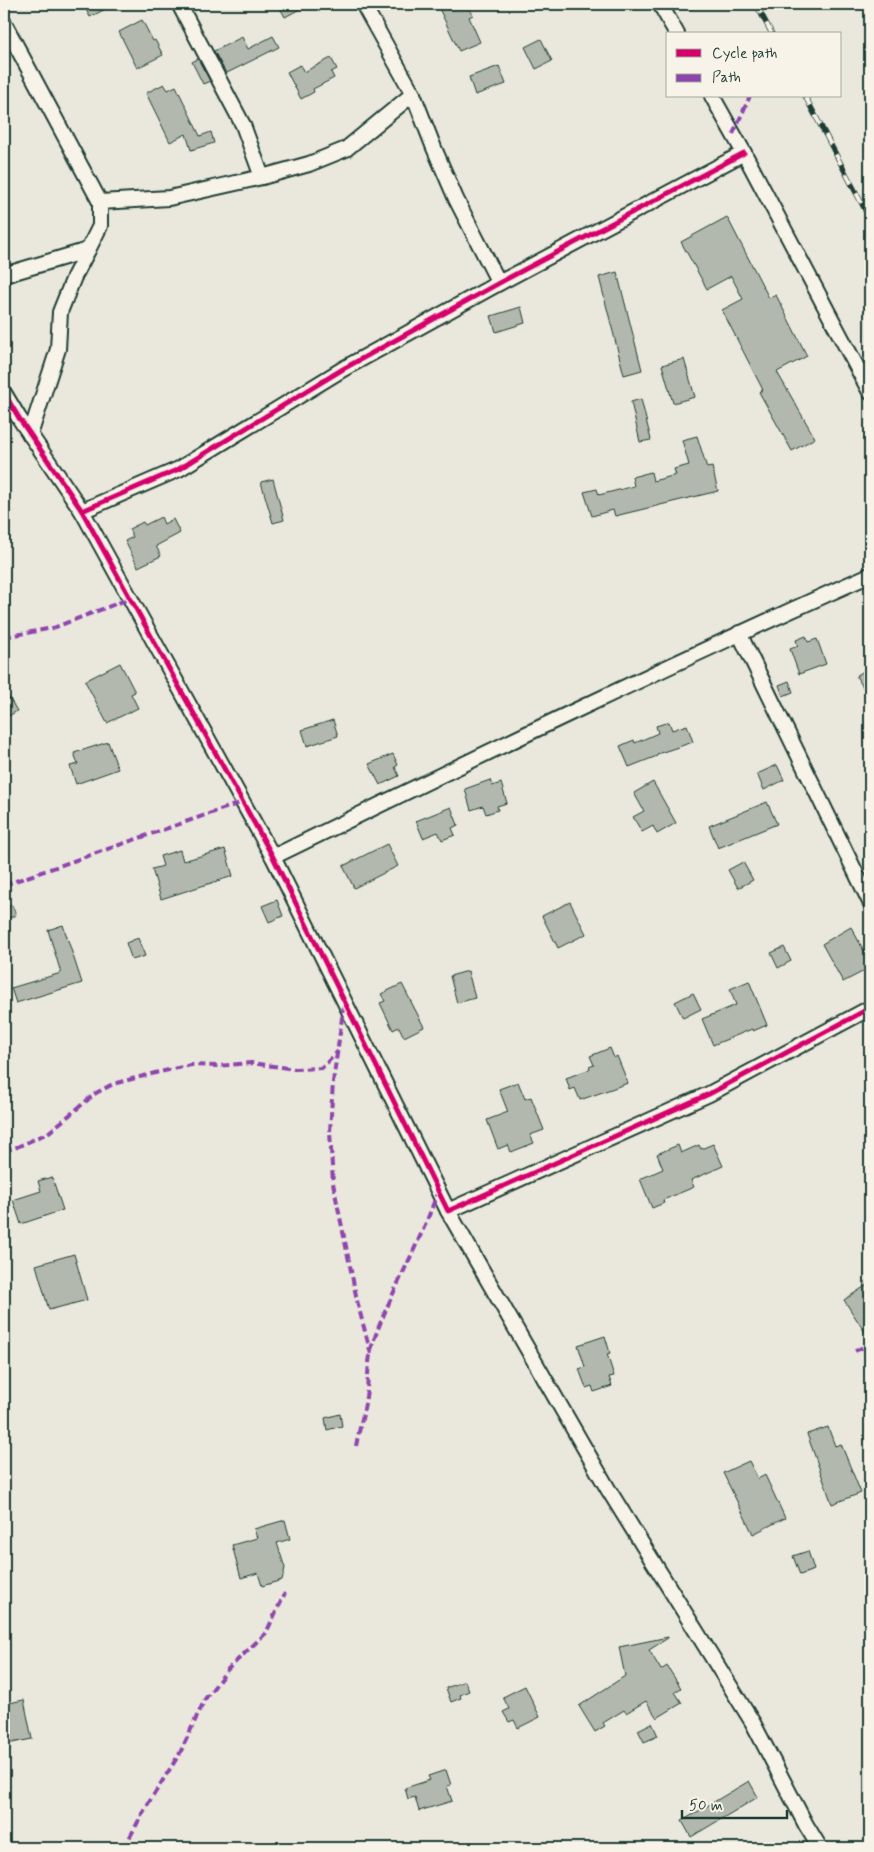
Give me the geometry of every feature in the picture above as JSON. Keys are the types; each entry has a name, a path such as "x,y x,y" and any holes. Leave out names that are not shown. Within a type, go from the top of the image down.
{"street":[{"path":"179,4 243,125 262,177"},
{"path":"363,4 413,94 456,198 499,283"},
{"path":"660,4 676,32"},
{"path":"4,23 100,202 100,226 74,277 60,312 58,349 30,435"},
{"path":"100,202 169,198 262,177 309,164 346,149 413,94"},
{"path":"713,98 870,392"},
{"path":"82,511 179,469 342,369 744,153"},
{"path":"4,275 88,250"},
{"path":"4,393 82,511 273,857 448,1211 608,1488 753,1723 820,1848"},
{"path":"273,857 515,738 739,633 870,575"},
{"path":"739,633 870,902"},
{"path":"448,1211 709,1094 870,1008"}],"building":[{"path":"83,4 115,4 90,17"},
{"path":"278,4 309,4 285,17"},
{"path":"437,4 467,4 473,15 469,17 480,42 459,51"},
{"path":"142,20 163,55 137,68 119,32"},
{"path":"273,36 279,47 227,73 214,51 242,37 248,49"},
{"path":"541,39 552,61 536,69 525,47"},
{"path":"331,58 337,69 331,72 334,78 313,89 314,92 301,99 287,72 300,65 304,72"},
{"path":"198,59 210,81 203,84 192,62"},
{"path":"499,66 506,84 475,95 469,77"},
{"path":"164,84 168,90 176,86 200,136 211,132 214,143 191,150 186,134 170,142 146,93"},
{"path":"727,217 769,298 776,295 807,356 777,372 815,438 792,451 759,392 763,390 722,310 743,299 731,276 707,289 681,242"},
{"path":"617,272 642,370 624,375 599,277"},
{"path":"521,307 525,323 496,332 491,316"},
{"path":"684,359 695,397 673,403 662,365"},
{"path":"641,399 651,440 640,442 631,402"},
{"path":"697,436 707,468 712,467 718,491 615,516 613,510 592,516 584,492 597,489 599,495 634,486 632,477 651,472 653,481 676,475 674,469 689,465 682,440"},
{"path":"273,479 284,520 273,523 261,482"},
{"path":"161,517 164,524 173,519 180,533 156,546 161,556 138,567 125,541 133,537 129,529 143,522 145,525"},
{"path":"806,636 808,642 817,639 826,664 799,674 790,649 798,646 796,640"},
{"path":"120,663 135,692 131,694 138,708 107,723 85,681"},
{"path":"870,667 870,698 856,676"},
{"path":"789,681 793,692 783,696 779,685"},
{"path":"4,689 17,711 4,719"},
{"path":"333,720 338,736 307,746 302,730"},
{"path":"669,722 672,730 687,725 693,742 657,754 657,756 629,767 620,746 634,740 635,743 658,733 656,726"},
{"path":"108,742 118,769 76,784 70,766 78,764 74,753"},
{"path":"393,754 398,765 395,767 399,776 380,785 369,764"},
{"path":"777,765 784,780 764,790 757,774"},
{"path":"490,780 492,786 501,783 507,803 497,806 498,810 486,814 483,806 471,810 465,789"},
{"path":"653,782 676,823 657,834 653,826 642,832 633,817 644,811 634,793"},
{"path":"767,802 777,824 718,848 709,826"},
{"path":"451,807 458,825 452,828 455,835 442,840 438,832 423,838 416,821"},
{"path":"387,844 398,866 354,888 343,866"},
{"path":"225,849 233,876 161,899 152,869 163,866 160,856 180,850 183,861"},
{"path":"743,862 753,880 738,888 728,870"},
{"path":"277,900 283,916 269,922 262,906"},
{"path":"570,902 586,934 558,948 542,916"},
{"path":"12,905 16,915 4,921 4,909"},
{"path":"63,925 82,983 16,1003 11,988 61,973 48,930"},
{"path":"851,927 870,962 870,968 843,982 822,944"},
{"path":"138,938 145,956 132,960 126,943"},
{"path":"784,947 791,961 778,968 771,953"},
{"path":"468,971 475,998 457,1003 450,976"},
{"path":"749,981 767,1025 713,1045 702,1019 736,1005 730,989"},
{"path":"402,984 424,1027 404,1037 399,1027 393,1030 380,1003 385,1001 381,994"},
{"path":"693,993 701,1009 683,1018 675,1002"},
{"path":"610,1048 614,1058 617,1056 628,1083 580,1100 575,1088 570,1090 566,1078 590,1069 589,1067 594,1065 590,1056"},
{"path":"518,1082 525,1099 531,1097 544,1130 530,1135 534,1143 511,1152 508,1145 498,1149 487,1120 508,1112 499,1089"},
{"path":"713,1144 723,1166 691,1180 694,1187 663,1200 664,1203 652,1208 640,1179 663,1169 657,1154 678,1145 681,1153 699,1145 701,1149"},
{"path":"52,1177 63,1210 21,1224 13,1200 41,1191 38,1181"},
{"path":"74,1254 87,1300 49,1310 36,1265"},
{"path":"870,1283 870,1340 844,1300"},
{"path":"605,1336 610,1353 607,1354 614,1376 609,1377 612,1386 594,1392 592,1386 586,1388 579,1369 585,1367 578,1345"},
{"path":"340,1414 342,1426 327,1430 325,1418"},
{"path":"828,1427 835,1446 841,1444 861,1493 832,1504 807,1434"},
{"path":"749,1461 758,1479 765,1475 785,1518 753,1534 723,1473"},
{"path":"285,1520 290,1539 277,1543 285,1568 282,1580 262,1586 258,1573 241,1578 232,1545 257,1538 254,1529"},
{"path":"808,1551 814,1570 800,1575 793,1556"},
{"path":"668,1637 649,1650 661,1670 667,1666 681,1688 675,1692 682,1703 657,1718 646,1701 626,1713 624,1710 603,1723 605,1726 595,1732 579,1706 625,1676 619,1647"},
{"path":"465,1681 469,1691 460,1695 461,1698 451,1702 446,1688"},
{"path":"525,1686 540,1717 518,1728 514,1720 509,1722 503,1712 509,1709 503,1697"},
{"path":"24,1700 32,1739 7,1744 4,1726 4,1704"},
{"path":"652,1723 658,1736 644,1742 638,1730"},
{"path":"446,1770 451,1785 447,1786 452,1801 419,1811 415,1797 408,1799 405,1788 430,1780 428,1776"},
{"path":"749,1781 758,1797 691,1837 682,1821"}],"railway":[{"path":"756,4 771,32"},
{"path":"806,98 870,219"}],"marked path":[{"path":"733,134 749,98"},
{"path":"4,637 53,628 131,598"},
{"path":"4,885 243,802"},
{"path":"344,1004 333,1082 330,1132 333,1183 358,1305 371,1354"},
{"path":"4,1151 48,1133 96,1093 113,1084 191,1065 217,1066 251,1063 295,1069 322,1068 338,1051"},
{"path":"356,1446 365,1403 372,1344 424,1227 438,1190"},
{"path":"855,1351 870,1344"},
{"path":"124,1848 146,1807 180,1753 205,1699 228,1669 266,1633 285,1593"}],"cycle path":[{"path":"82,511 179,469 343,369 499,283 744,153"},
{"path":"4,393 82,511 273,857 448,1211 709,1094 870,1008"}]}
